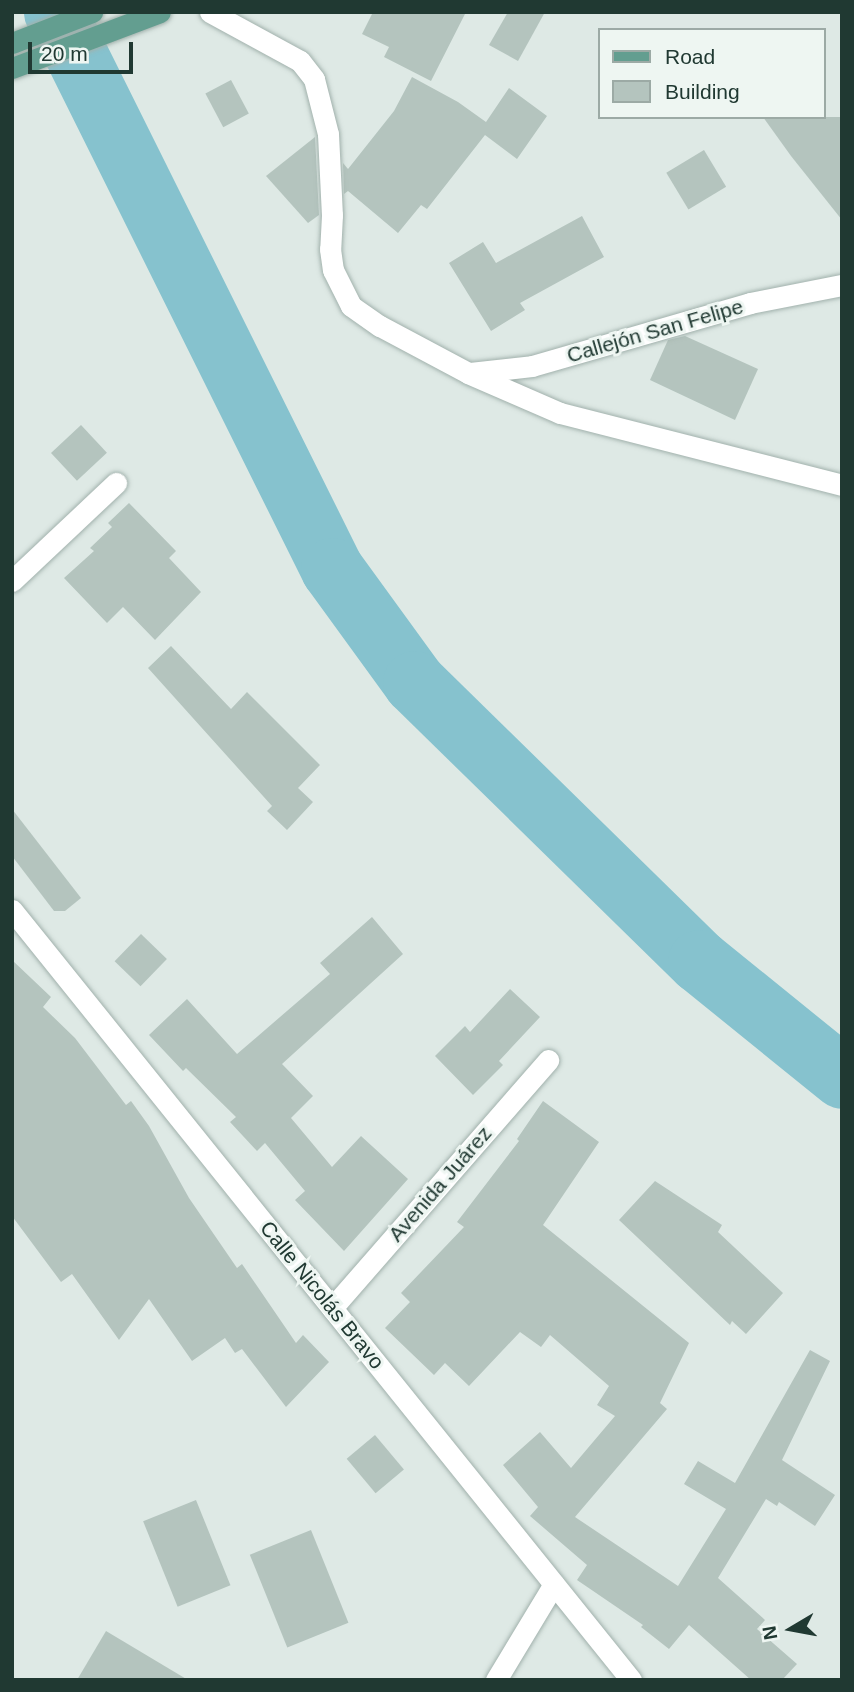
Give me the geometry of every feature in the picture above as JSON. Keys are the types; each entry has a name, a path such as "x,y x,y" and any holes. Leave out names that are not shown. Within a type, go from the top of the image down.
{"main road":[{"path":"12,43 92,12"},
{"path":"12,68 151,15"}],"street":[{"path":"210,12 300,61 314,79 328,134 332,215 330,249 333,270 351,306 380,326 468,373 560,413 842,485"},
{"name":"Callejón San Felipe","path":"468,373 533,366 750,303 842,285"},
{"path":"12,581 116,483"},
{"name":"Calle Nicolás Bravo","path":"12,910 631,1680"},
{"name":"Avenida Juárez","path":"332,1308 548,1060"},
{"path":"496,1680 554,1584"}],"building":[{"path":"373,12 466,12 431,81 384,57 389,47 362,34"},
{"path":"508,12 545,12 518,61 489,45"},
{"path":"412,77 458,102 486,122 509,88 547,116 517,159 485,135 427,209 421,205 398,233 348,191 344,194 343,163 348,169 394,111"},
{"path":"231,80 249,114 223,127 205,94"},
{"path":"842,117 842,220 764,119"},
{"path":"315,137 319,215 308,223 266,176"},
{"path":"704,150 726,187 688,210 666,173"},
{"path":"582,216 604,257 520,303 525,310 491,331 449,263 483,242 496,263"},
{"path":"685,336 758,369 735,420 650,380 668,340"},
{"path":"81,425 107,453 77,481 51,453"},
{"path":"129,503 176,551 169,558 201,592 155,640 123,607 107,623 64,578 94,551 90,548 112,527 108,523"},
{"path":"171,646 231,709 247,692 320,765 298,788 313,802 287,830 267,811 272,806 148,668"},
{"path":"12,809 81,898 65,911 54,911 12,856"},
{"path":"372,917 403,954 282,1064 313,1096 291,1118 332,1167 361,1136 408,1179 344,1251 295,1200 305,1191 265,1143 257,1151 230,1122 236,1117 186,1068 183,1071 149,1035 187,999 237,1054 330,974 320,963"},
{"path":"141,934 167,959 140,986 115,961"},
{"path":"12,960 51,997 43,1007 75,1038 126,1105 131,1101 149,1126 189,1198 237,1268 242,1264 296,1343 303,1335 329,1362 286,1407 242,1349 235,1353 225,1338 192,1361 149,1299 119,1340 72,1274 61,1282 12,1216"},
{"path":"510,989 540,1017 499,1061 503,1065 473,1095 435,1056 465,1026 470,1032"},
{"path":"543,1101 599,1142 543,1225 689,1343 660,1403 667,1409 575,1517 678,1586 726,1509 684,1484 698,1461 735,1483 810,1350 830,1361 782,1460 835,1495 815,1526 779,1502 777,1506 766,1499 718,1578 765,1620 757,1629 797,1664 782,1680 751,1680 689,1625 669,1649 641,1627 643,1625 577,1580 587,1565 530,1516 538,1507 503,1465 540,1432 571,1468 615,1416 597,1405 609,1386 550,1335 541,1347 520,1332 469,1386 445,1363 434,1375 385,1328 410,1302 401,1293 464,1227 457,1222 519,1141 517,1139"},
{"path":"655,1181 722,1225 718,1232 783,1293 746,1334 732,1321 730,1325 619,1220"},
{"path":"375,1435 404,1469 376,1493 347,1459"},
{"path":"196,1500 230,1585 178,1607 143,1521"},
{"path":"311,1530 348,1623 287,1647 250,1555"},
{"path":"106,1631 188,1680 77,1680"}],"waterway":[{"path":"55,12 332,569 414,682 699,961 842,1077"}]}
